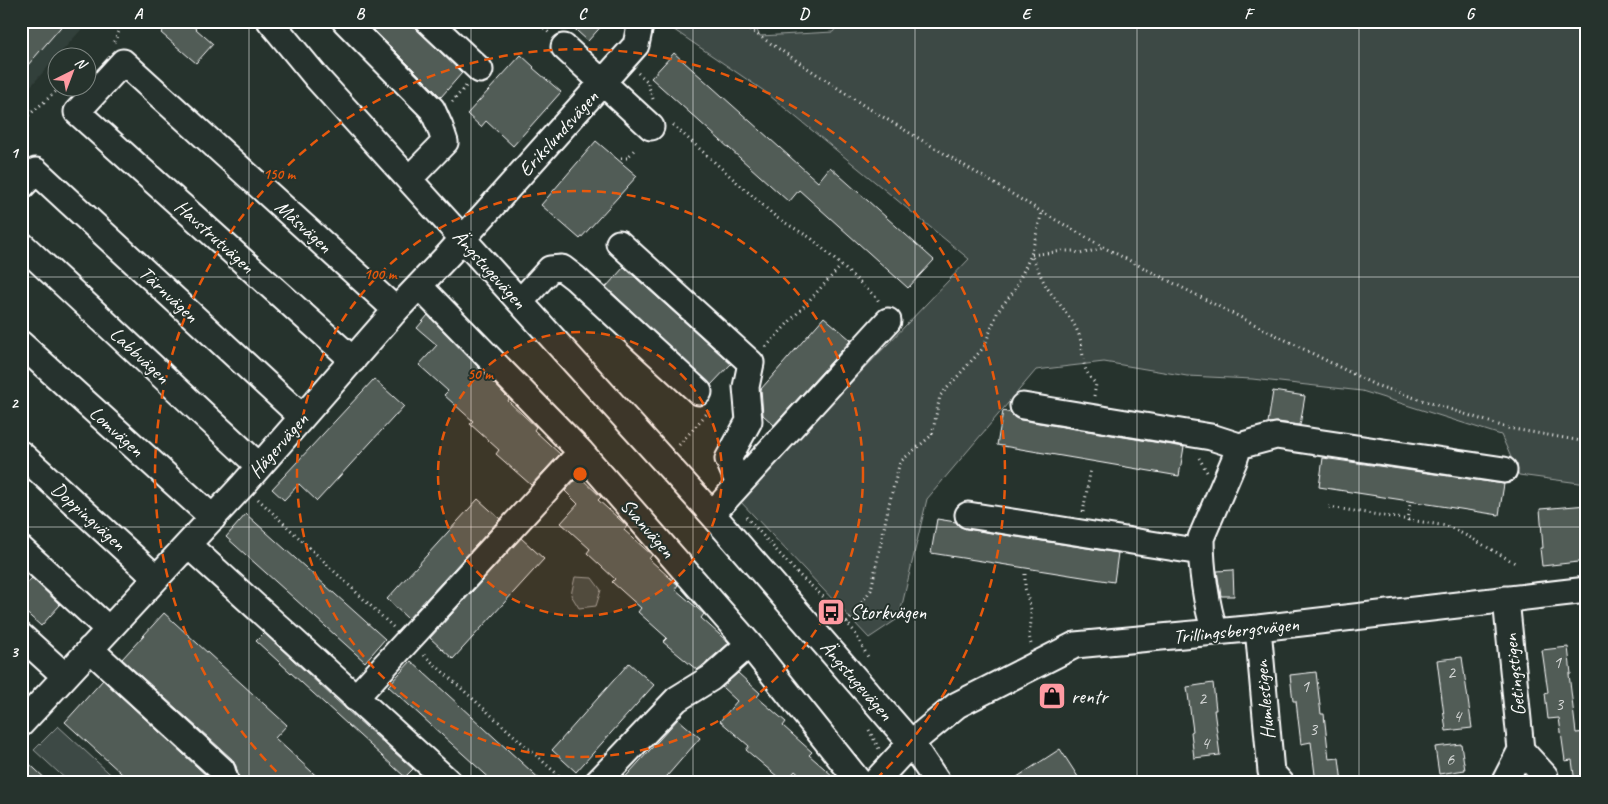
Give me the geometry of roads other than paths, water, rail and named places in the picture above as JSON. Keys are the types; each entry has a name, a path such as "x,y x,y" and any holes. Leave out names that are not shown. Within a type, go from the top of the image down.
{"street":[{"name":"Ängstugevägen","path":"270,21 317,78 712,514 911,743 938,783"},
{"path":"345,21 432,109 440,126 444,142 409,179"},
{"path":"428,21 480,70"},
{"name":"Erikslundsvägen","path":"463,239 636,46 641,21"},
{"path":"564,47 603,82 658,117"},
{"name":"Måsvägen","path":"77,112 123,62 396,310"},
{"name":"Havstrutvägen","path":"77,112 353,360"},
{"name":"Tärnvägen","path":"29,179 302,417"},
{"name":"Hägervägen","path":"21,724 213,518 396,310 463,239"},
{"path":"619,243 751,363 746,387 749,421 728,459 739,484"},
{"name":"Labbvägen","path":"21,244 259,466"},
{"path":"520,302 550,269 562,268 576,278 699,392"},
{"name":"Svanvägen","path":"419,286 581,452 749,644 860,783"},
{"path":"712,514 888,321"},
{"name":"Lomvägen","path":"21,344 213,518"},
{"path":"1023,406 1211,436 1239,446 1276,436 1504,470"},
{"path":"1215,632 1210,617 1201,552 1201,538 1239,446"},
{"path":"355,698 581,452"},
{"name":"Doppingvägen","path":"21,454 156,578"},
{"path":"968,515 1201,552"},
{"path":"188,545 450,783"},
{"path":"21,549 108,630"},
{"name":"Trillingsbergsvägen","path":"911,743 957,705 1076,645 1258,628 1587,590"},
{"name":"Getingstigen","path":"1506,599 1521,750"},
{"name":"Humlestigen","path":"1258,628 1272,779"},
{"path":"21,636 65,676"},
{"path":"597,783 676,699 711,678 749,644"},
{"path":"90,649 222,770 226,783"},
{"path":"874,783 911,743"},
{"path":"1504,783 1521,750 1544,776 1546,783"}],"place":[{"name":"Storkvägen","path":"831,612"},
{"name":"rentr","path":"1052,696"}]}
